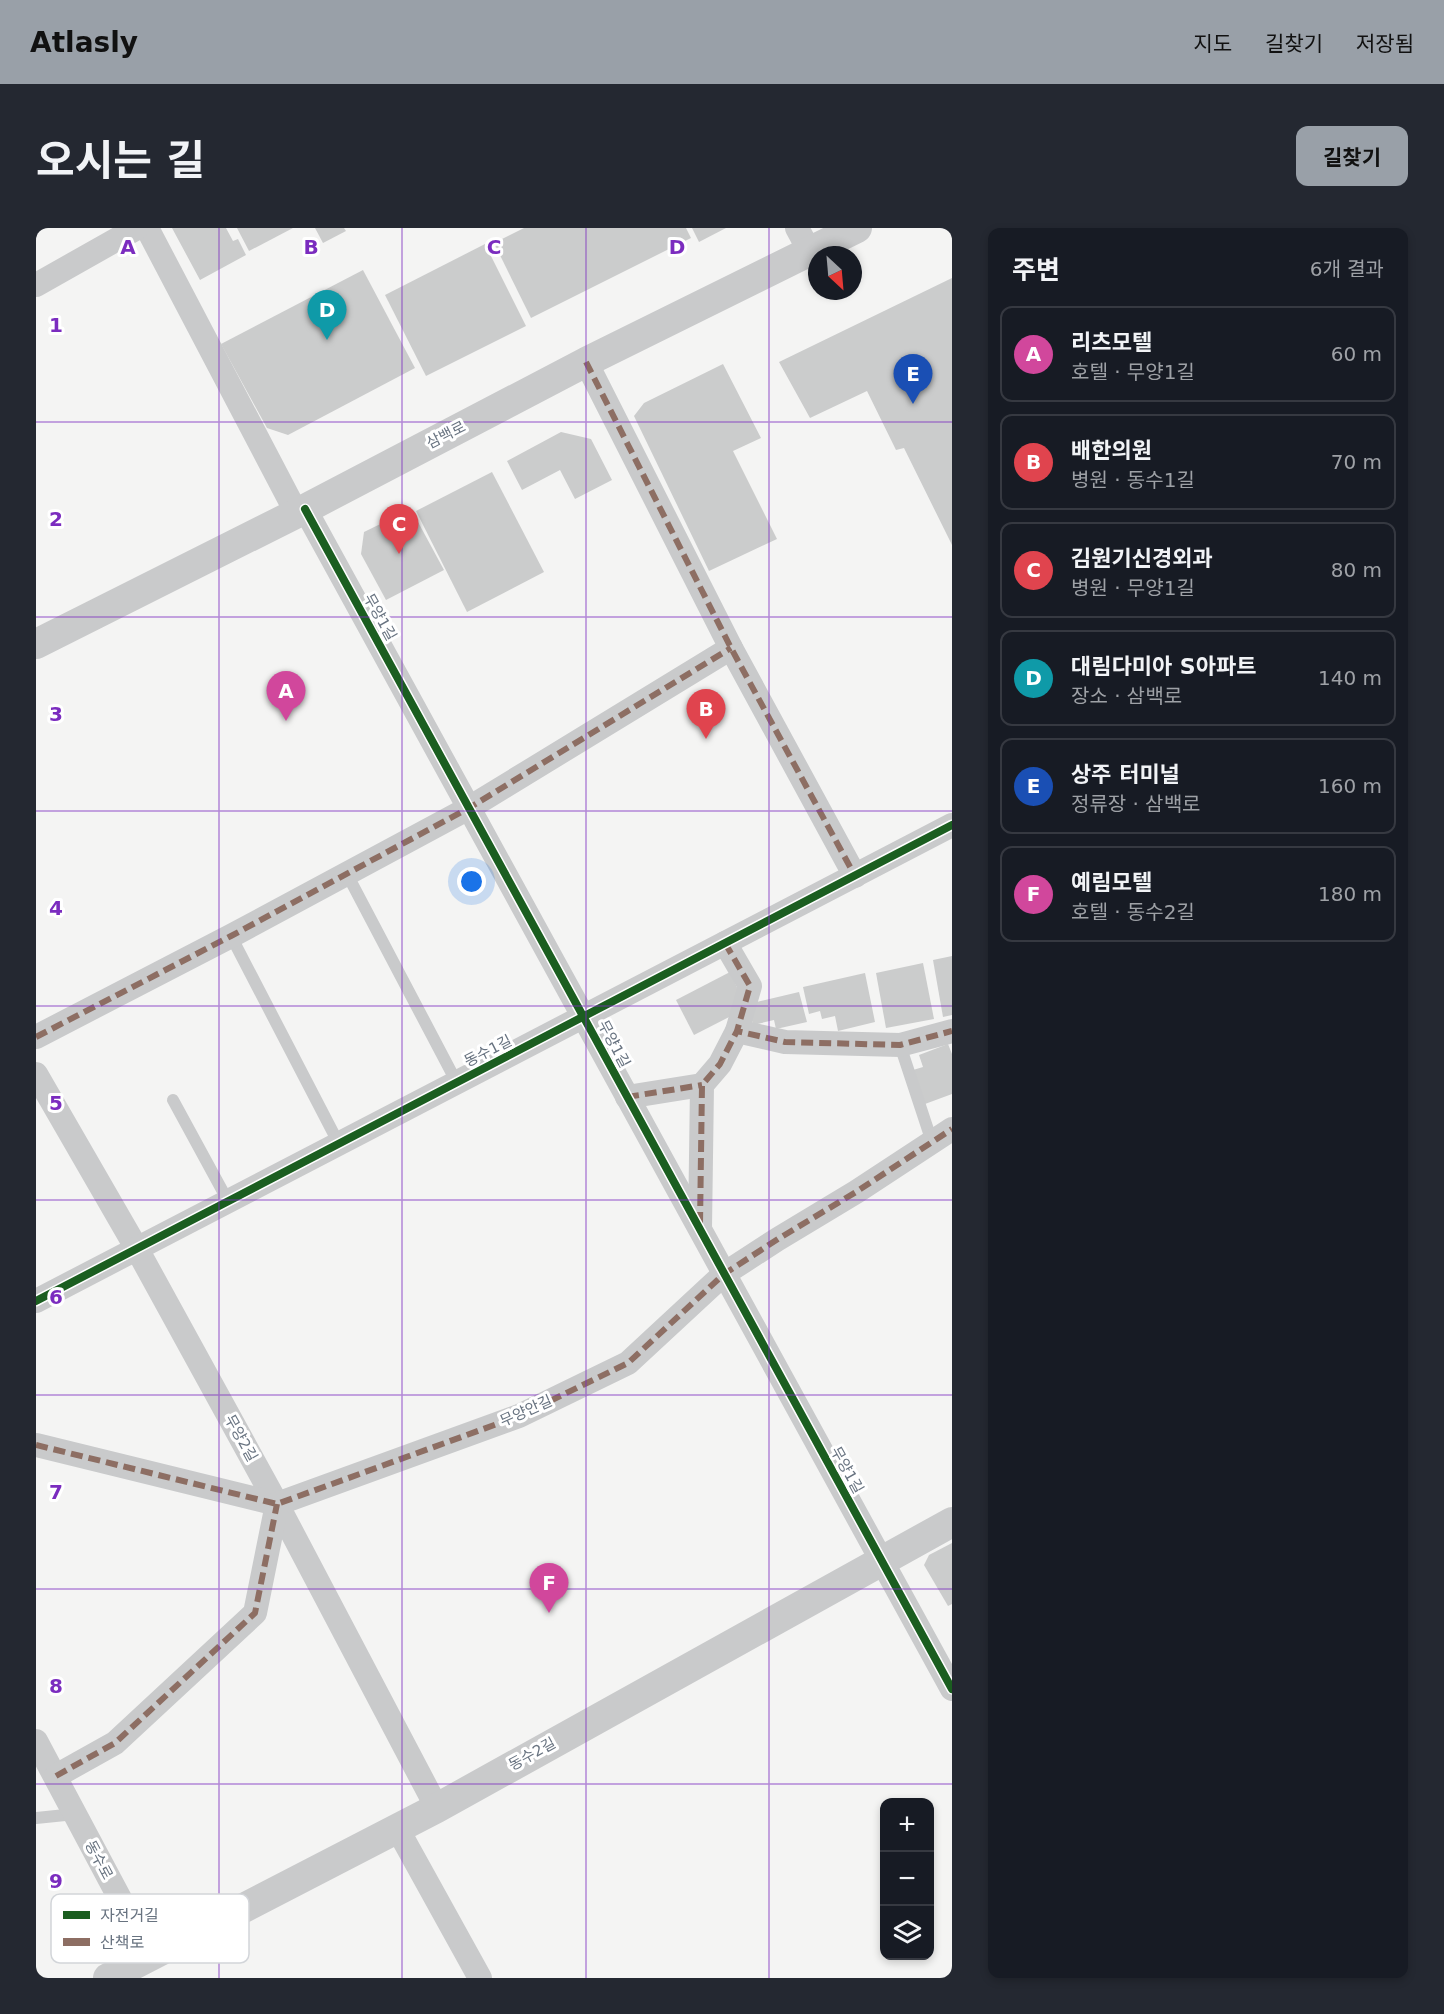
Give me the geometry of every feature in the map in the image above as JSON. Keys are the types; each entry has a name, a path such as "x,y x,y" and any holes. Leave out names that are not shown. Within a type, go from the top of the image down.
{"street":[{"path":"36,285 137,228"},
{"name":"무양1길","path":"147,228 301,510 469,808 952,1689"},
{"name":"삼백로","path":"36,644 586,362 803,240 857,228"},
{"path":"586,362 731,648 855,876"},
{"path":"36,1037 231,936 469,808 731,648"},
{"name":"동수1길","path":"36,1301 952,825"},
{"path":"627,1097 702,1084 720,1064 737,1031 750,986 725,943"},
{"path":"737,1031 785,1041 900,1045 952,1031"},
{"name":"무양2길","path":"36,1074 137,1249 277,1504 436,1808"},
{"path":"700,1229 702,1084"},
{"name":"무양안길","path":"277,1504 519,1416 628,1363 724,1274 856,1192 942,1135"},
{"path":"36,1445 277,1504 255,1613 115,1743 56,1776"},
{"name":"동수2길","path":"249,1915 398,1828 952,1522"},
{"name":"동수로","path":"36,1741 118,1894"},
{"path":"398,1828 480,1978"},
{"name":"동수2길","path":"108,1978 157,1968"}],"lane":[{"path":"347,874 457,1083"},
{"path":"231,936 339,1144"},
{"path":"900,1045 942,1135"},
{"path":"173,1100 228,1202"},
{"path":"36,1818 75,1814"}],"building":[{"path":"172,228 226,228 233,241 238,239 246,255 200,280"},
{"path":"237,228 293,228 249,251"},
{"path":"315,228 344,228 346,231 323,243"},
{"path":"524,228 686,228 691,238 531,318 494,243"},
{"path":"692,228 726,228 699,242"},
{"path":"485,244 526,326 426,376 385,295"},
{"path":"363,270 415,368 288,435 267,428 221,344"},
{"path":"952,278 952,545 904,448 896,450 867,391 810,418 779,362"},
{"path":"723,364 761,438 733,451 777,539 709,571 634,416 644,403"},
{"path":"561,432 591,439 612,480 575,499 560,470 522,490 507,461"},
{"path":"492,472 544,572 467,612 416,511"},
{"path":"411,509 444,570 386,600 361,554 364,532"},
{"path":"952,956 952,1015 943,1017 933,960"},
{"path":"923,963 934,1019 886,1028 876,973"},
{"path":"730,972 740,994 735,1014 694,1035 676,1000"},
{"path":"865,973 875,1022 838,1031 835,1016 822,1019 820,1011 809,1014 803,987"},
{"path":"799,992 807,1022 776,1029 774,1020 753,1025 748,1004"},
{"path":"948,1044 952,1054 952,1094 925,1104 913,1070 923,1067 919,1055"},
{"path":"952,1543 952,1604 948,1606 924,1565 929,1555"}],"marked path":[{"path":"586,362 731,648 855,876"},
{"path":"36,1037 231,936 469,808 731,648"},
{"path":"725,943 750,986 737,1031 785,1042 900,1045 952,1031"},
{"path":"700,1224 702,1085 720,1064 737,1031"},
{"path":"627,1097 702,1085"},
{"path":"36,1445 277,1504 519,1416 628,1363 724,1274 952,1129"},
{"path":"56,1776 115,1743 255,1613 277,1504"}],"cycle path":[{"path":"305,509 952,1689"},
{"path":"36,1301 952,825"}],"place":[{"name":"대림다미아 S아파트","path":"327,340"},
{"name":"상주 터미널","path":"913,404"},
{"name":"김원기신경외과","path":"399,554"},
{"name":"리츠모텔","path":"286,721"},
{"name":"배한의원","path":"706,739"},
{"name":"예림모텔","path":"549,1613"}]}
